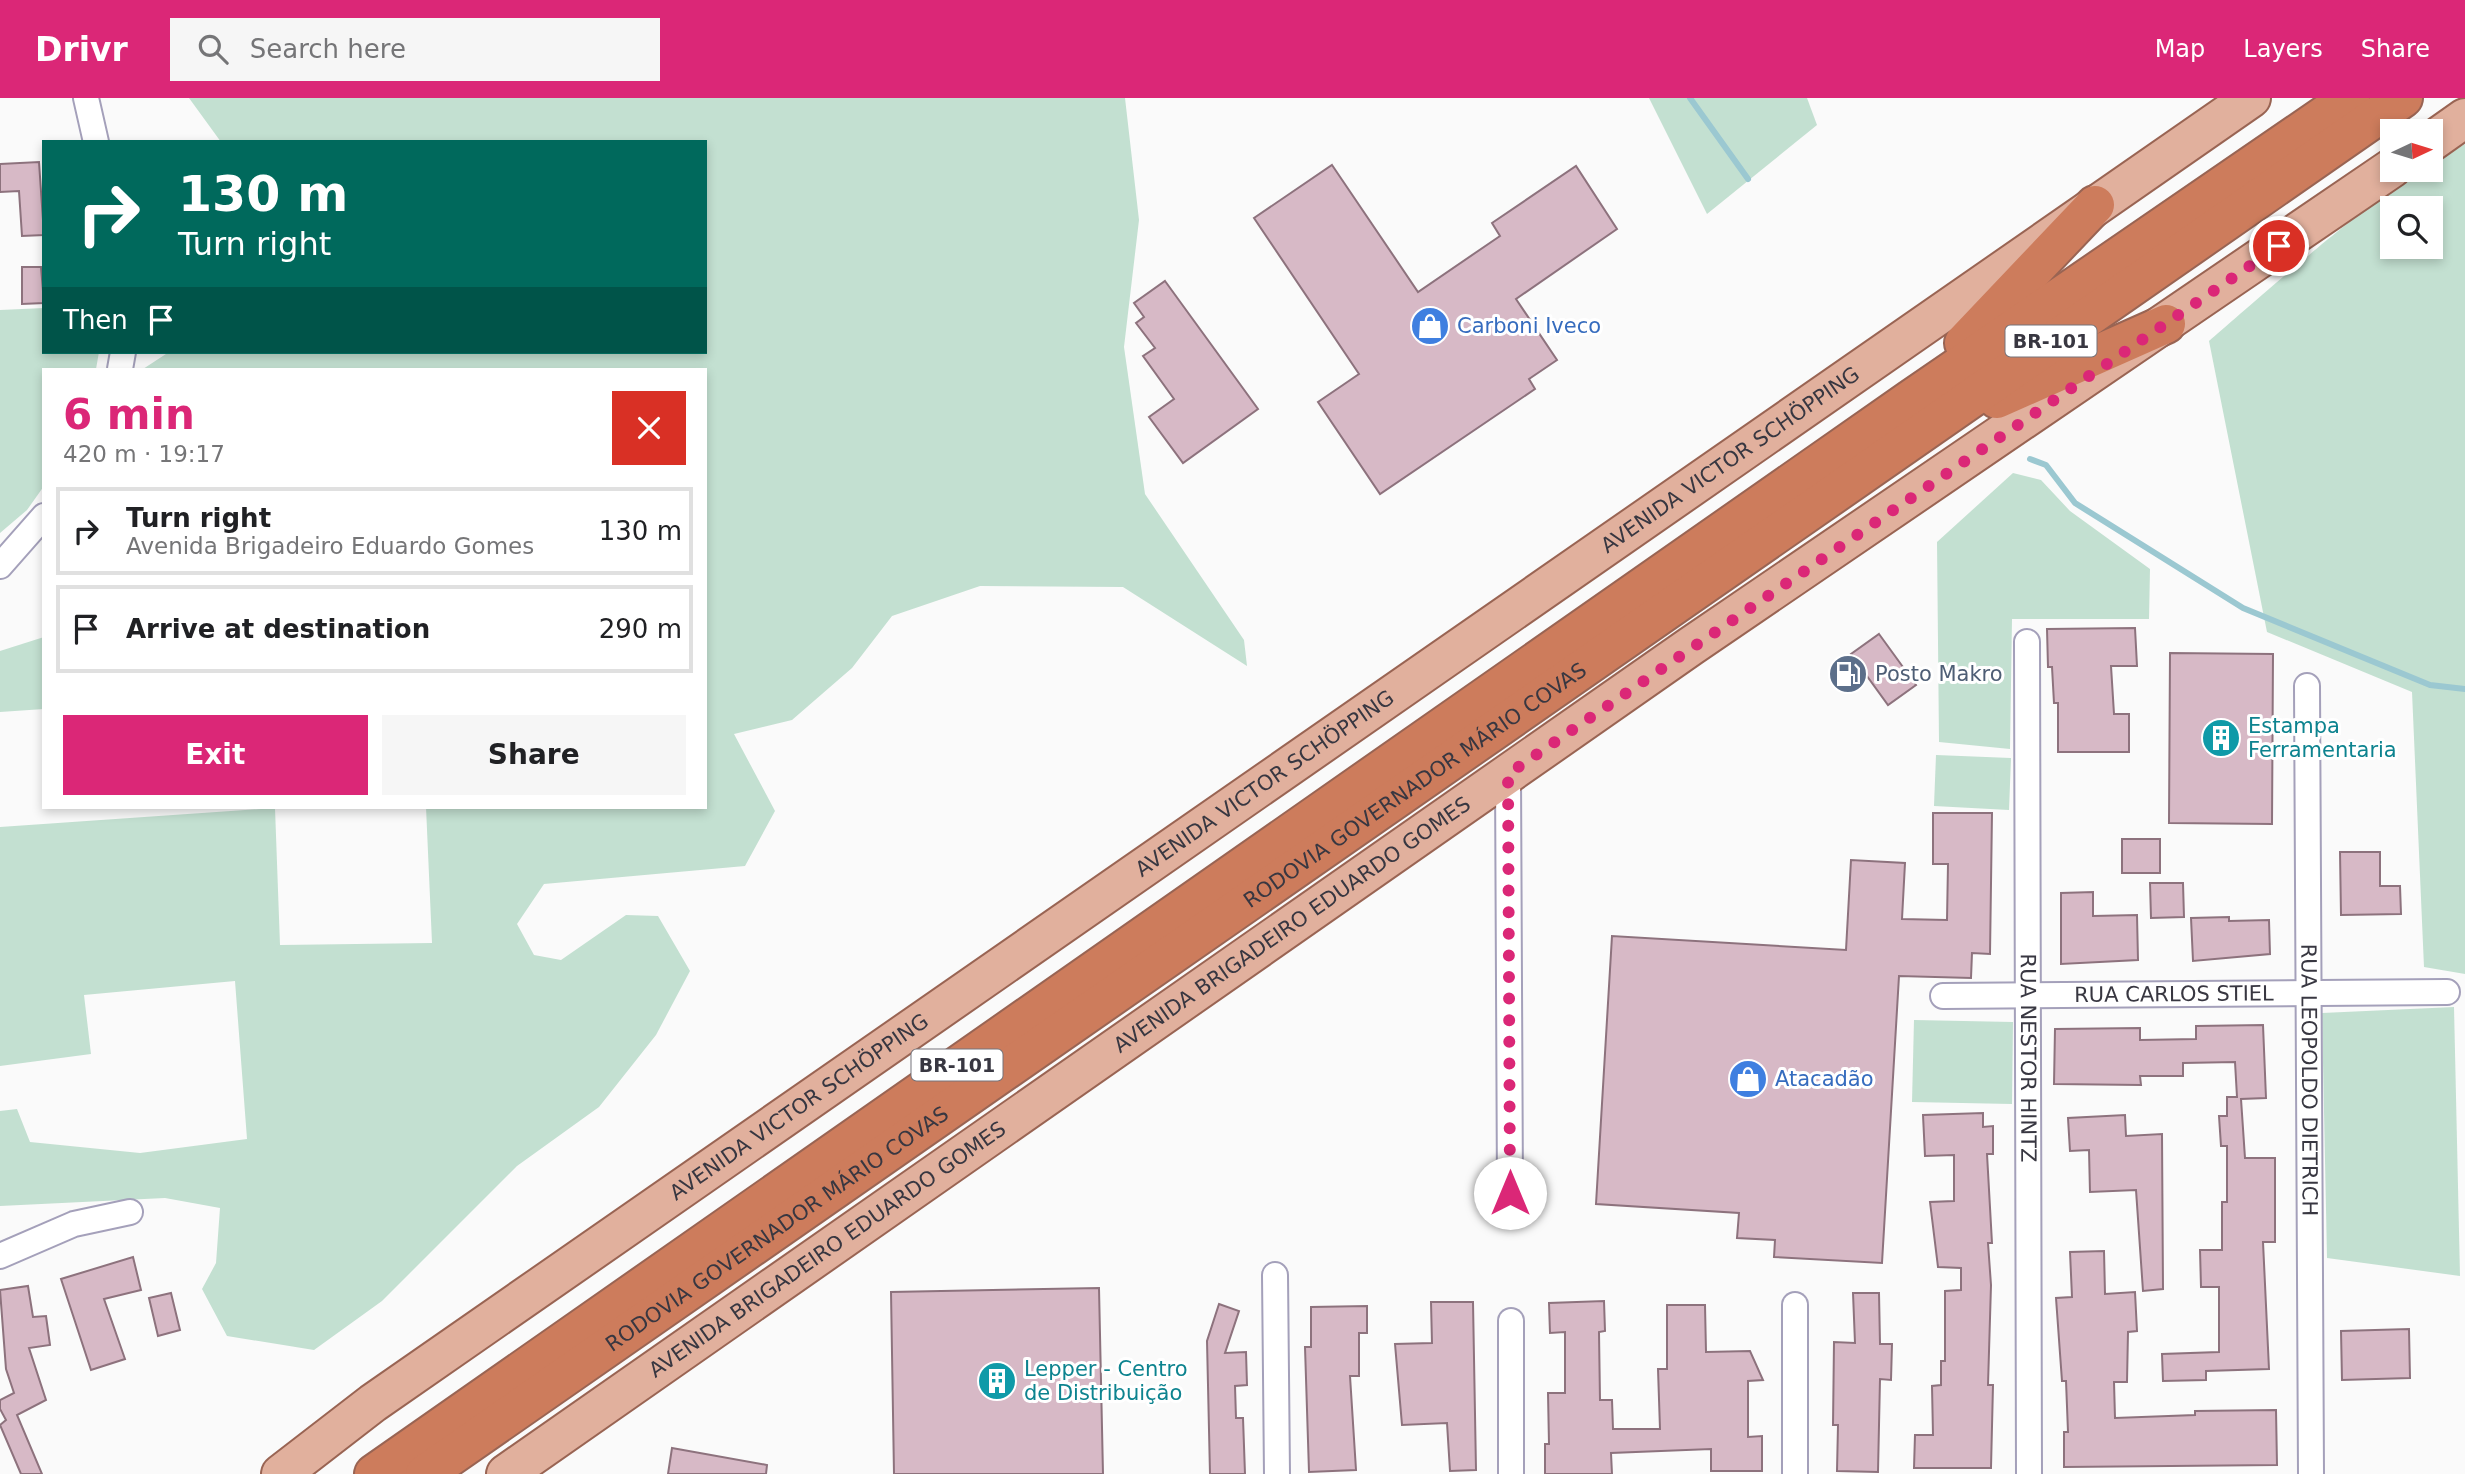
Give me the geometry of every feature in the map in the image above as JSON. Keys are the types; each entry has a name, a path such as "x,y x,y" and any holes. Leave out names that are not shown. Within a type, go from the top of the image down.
{"highway":[{"name":"RODOVIA GOVERNADOR MÁRIO COVAS","path":"374,1474 1910,400 2350,98"},
{"name":"RODOVIA GOVERNADOR MÁRIO COVAS","path":"425,1474 1912,437 2403,98"},
{"path":"1910,400 2095,205"},
{"path":"1912,437 2166,324"}],"main road":[{"name":"AVENIDA VICTOR SCHÖPPING","path":"281,1474 373,1403 2251,98"},
{"path":"2443,134 2465,118"},
{"name":"AVENIDA BRIGADEIRO EDUARDO GOMES","path":"506,1474 1508,774 2380,176"}],"street":[{"path":"86,98 96,140"},
{"path":"0,566 42,518"},
{"name":"RUA NESTOR HINTZ","path":"2027,642 2029,1474"},
{"name":"RUA LEOPOLDO DIETRICH","path":"2307,687 2311,1474"},
{"path":"1508,774 1510,1193"},
{"name":"RUA CARLOS STIEL","path":"1943,996 2447,992"},
{"path":"0,1256 74,1224 130,1212"},
{"path":"1275,1275 1277,1474"},
{"path":"1795,1305 1796,1474"},
{"path":"1511,1321 1511,1474"}],"green space":[{"path":"189,98 1125,98 1139,220 1124,347 1145,494 1244,640 1247,666 1123,587 980,586 892,616 852,668 792,720 734,734 775,811 745,866 544,884 517,924 534,955 561,960 626,915 658,916 690,971 656,1035 599,1107 517,1166 382,1301 314,1350 227,1336 202,1289 216,1263 220,1208 165,1198 0,1206 0,1111 17,1109 30,1142 140,1153 247,1139 235,981 84,995 91,1054 0,1066 0,827 275,809 280,945 432,943 426,809 707,809 707,368 145,368 166,354 707,354 707,140 220,140"},
{"path":"1649,98 1807,98 1817,125 1707,214"},
{"path":"2465,144 2465,974 2424,967 2412,692 2267,632 2209,341 2380,199 2380,259 2443,259 2443,196 2384,196 2405,182 2443,182 2443,158"},
{"path":"42,308 42,354 99,354 96,368 42,368 42,489 27,510 0,533 0,310"},
{"path":"2013,473 2041,480 2070,511 2150,569 2149,619 2012,619 2010,749 1939,742 1937,542"},
{"path":"42,638 42,709 0,712 0,651"},
{"path":"1936,755 2011,758 2009,810 1934,806"},
{"path":"2454,1007 2460,1276 2327,1258 2322,1013"},
{"path":"1914,1020 2013,1022 2012,1104 1912,1102"}],"building":[{"path":"39,162 42,235 22,236 19,191 0,192 0,164"},
{"name":"Carboni Iveco","path":"1332,165 1418,292 1500,236 1492,223 1576,166 1617,229 1516,299 1557,360 1529,379 1535,389 1380,494 1318,402 1359,374 1254,218"},
{"path":"22,267 41,267 42,303 22,304"},
{"path":"1165,281 1258,409 1183,463 1149,417 1174,399 1143,356 1155,348 1136,323 1144,317 1134,303"},
{"path":"2135,628 2137,666 2111,666 2114,714 2129,714 2129,752 2058,752 2058,703 2054,703 2052,667 2048,667 2047,629"},
{"path":"1879,634 1916,685 1888,705 1851,654"},
{"name":"Estampa Ferramentaria","path":"2170,653 2273,654 2272,824 2169,823"},
{"name":"Atacadão","path":"1933,813 1992,813 1990,954 1972,953 1971,978 1899,976 1882,1263 1774,1257 1775,1240 1737,1238 1739,1213 1596,1204 1612,936 1846,950 1851,860 1905,863 1902,919 1947,920 1948,864 1933,864"},
{"path":"2122,839 2160,839 2160,873 2122,873"},
{"path":"2340,852 2380,852 2380,886 2400,886 2401,914 2341,915"},
{"path":"2150,883 2183,883 2184,917 2151,918"},
{"path":"2093,892 2093,916 2137,915 2138,960 2061,964 2061,893"},
{"path":"2229,917 2229,921 2269,920 2270,954 2193,961 2191,918"},
{"path":"2263,1025 2266,1098 2241,1099 2245,1158 2275,1158 2275,1242 2263,1242 2269,1369 2206,1371 2206,1380 2163,1381 2162,1354 2219,1352 2219,1287 2201,1287 2200,1250 2222,1250 2222,1202 2227,1202 2227,1146 2221,1146 2219,1116 2227,1116 2227,1097 2237,1097 2235,1062 2183,1063 2183,1076 2140,1076 2141,1085 2054,1084 2055,1029 2140,1028 2140,1040 2196,1039 2196,1026"},
{"path":"1983,1113 1983,1127 1993,1126 1993,1154 1987,1154 1992,1243 1988,1243 1991,1285 1988,1385 1993,1385 1991,1468 1914,1468 1915,1435 1933,1435 1932,1386 1941,1385 1941,1361 1945,1361 1945,1291 1961,1290 1961,1268 1938,1267 1930,1202 1954,1201 1954,1155 1925,1156 1923,1115"},
{"path":"2125,1115 2126,1136 2162,1134 2163,1289 2143,1291 2136,1190 2090,1192 2089,1150 2070,1151 2068,1118"},
{"path":"2104,1251 2105,1294 2135,1292 2137,1331 2128,1332 2127,1382 2114,1382 2115,1418 2195,1415 2195,1411 2276,1410 2277,1465 2064,1467 2064,1432 2068,1432 2066,1381 2062,1381 2056,1298 2072,1297 2070,1252"},
{"path":"133,1257 141,1290 104,1299 125,1359 91,1370 61,1279"},
{"path":"28,1286 33,1317 46,1316 50,1345 29,1348 46,1400 17,1415 42,1474 21,1474 0,1425 6,1420 0,1409 0,1400 14,1393 6,1369 0,1290"},
{"name":"Lepper - Centro de Distribuição","path":"1099,1288 1103,1474 894,1474 891,1292"},
{"path":"171,1293 180,1330 158,1336 149,1298"},
{"path":"1853,1293 1879,1293 1880,1344 1892,1344 1891,1380 1880,1379 1878,1472 1837,1471 1838,1425 1833,1425 1834,1342 1855,1343"},
{"path":"1604,1301 1605,1331 1599,1332 1600,1400 1612,1400 1613,1429 1660,1429 1658,1369 1667,1369 1667,1305 1705,1305 1706,1352 1750,1351 1763,1380 1748,1381 1748,1437 1762,1436 1762,1471 1711,1471 1711,1449 1611,1453 1612,1474 1545,1474 1545,1444 1549,1444 1548,1393 1565,1393 1565,1332 1550,1333 1549,1303"},
{"path":"1431,1302 1473,1302 1476,1470 1450,1471 1447,1423 1402,1425 1395,1344 1432,1343"},
{"path":"1219,1304 1239,1311 1225,1353 1246,1352 1247,1385 1235,1386 1236,1418 1243,1418 1245,1474 1210,1474 1207,1341"},
{"path":"1367,1306 1367,1333 1359,1333 1359,1376 1350,1376 1356,1470 1309,1472 1305,1347 1311,1347 1311,1307"},
{"path":"2409,1329 2410,1378 2342,1380 2341,1331"},
{"path":"672,1448 767,1465 766,1474 668,1474"}],"waterway":[{"path":"1690,98 1748,179"},
{"path":"2030,459 2046,465 2075,503 2243,608 2430,685 2465,689"}],"place":[{"name":"Carboni Iveco","path":"1430,326"},
{"name":"Posto Makro","path":"1848,674"},
{"name":"Estampa Ferramentaria","path":"2221,738"},
{"name":"Atacadão","path":"1748,1079"},
{"name":"Lepper - Centro de Distribuição","path":"997,1381"}],"route":[{"path":"1510,1193 1508,774 1691,646 2279,246"}]}
